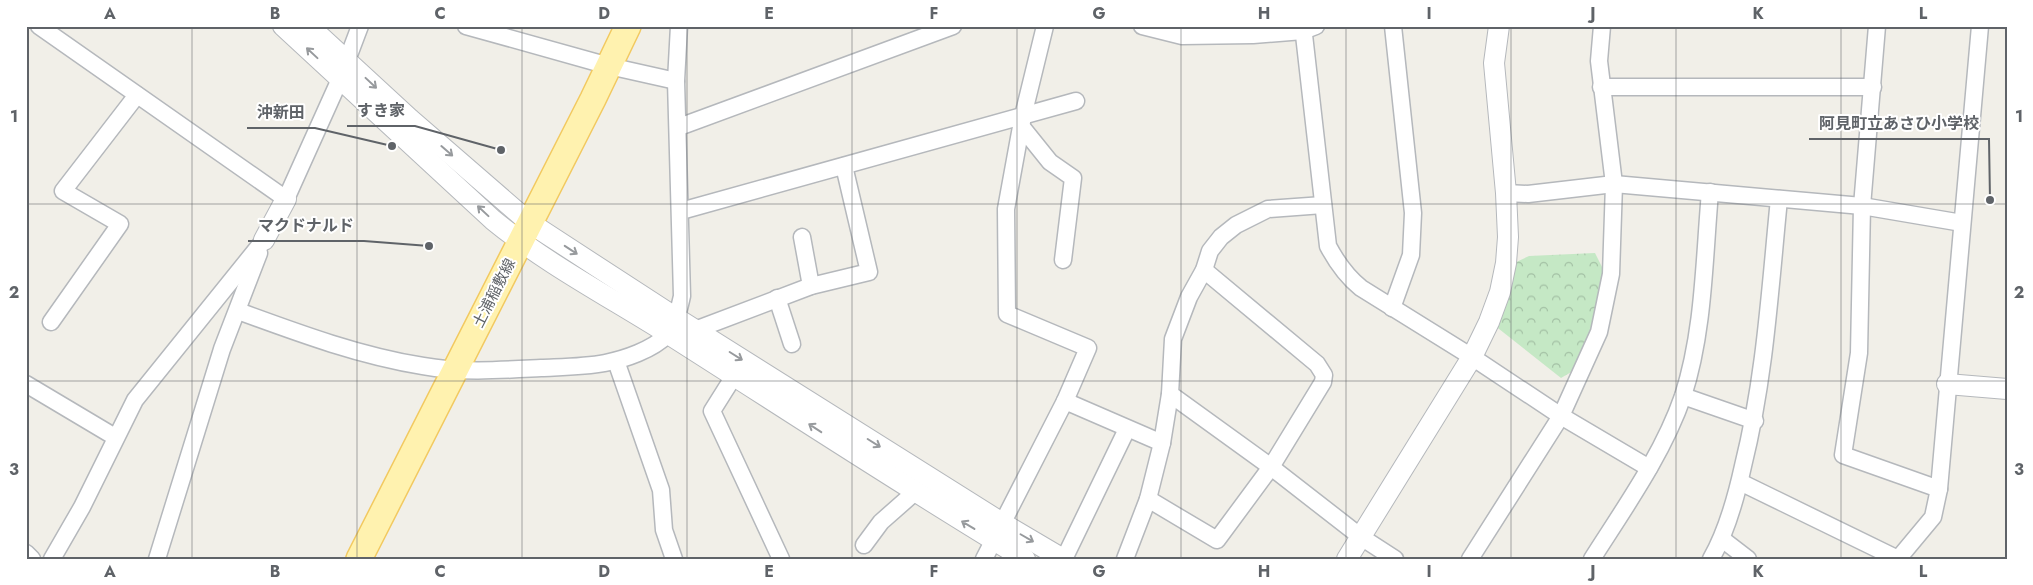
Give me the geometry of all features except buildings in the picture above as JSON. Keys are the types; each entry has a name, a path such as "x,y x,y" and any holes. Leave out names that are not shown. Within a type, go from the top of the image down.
{"main road":[{"name":"土浦稲敷線","path":"359,559 628,26"}],"street":[{"path":"38,26 286,199"},
{"path":"283,26 493,220 525,233 672,326 734,376 915,492 997,531 1064,559 1127,429"},
{"path":"309,26 410,119 525,233"},
{"path":"158,559 222,349 264,240 286,199 340,79 360,26"},
{"path":"466,26 609,66 676,81"},
{"path":"238,311 311,337 376,356 423,366 455,370 571,367 616,361 654,345 672,326 682,296 679,127 676,81 679,26"},
{"path":"679,127 953,26"},
{"path":"984,559 1065,401 1088,348 1007,314 1006,209 1022,121 1045,26"},
{"path":"1392,308 1411,255 1413,213 1393,26"},
{"path":"1347,559 1472,357 1489,322 1500,292 1506,262 1508,237 1506,193 1494,63 1499,26"},
{"path":"1470,559 1562,416 1599,332 1611,274 1614,184 1599,61 1602,26"},
{"path":"1877,26 1862,206 1859,353 1843,454 1939,489"},
{"path":"1740,482 1898,559 1933,517 1939,489 1980,26"},
{"path":"1152,28 1182,36 1252,35 1307,28 1322,205 1328,246 1348,278 1562,416 1649,468"},
{"path":"1601,87 1873,86"},
{"path":"51,322 120,224 63,191 137,95"},
{"path":"681,211 844,166 1022,121 1076,101"},
{"path":"1022,121 1050,162 1073,178 1063,260"},
{"path":"695,330 811,286 869,272 844,166"},
{"path":"1506,193 1528,194 1614,184 1862,206 1962,223"},
{"path":"1592,559 1649,468 1669,430 1683,396 1696,342 1710,192"},
{"path":"1710,559 1722,539 1740,482 1755,421 1765,352 1779,199"},
{"path":"1124,559 1148,499 1162,443 1170,394 1174,339 1189,297 1204,270 1210,251 1221,237 1236,225 1268,209 1322,205"},
{"path":"802,237 811,286"},
{"path":"52,559 82,507 135,400 264,240"},
{"path":"1148,499 1216,540 1271,467 1323,382 1324,375 1317,364 1204,270"},
{"path":"777,298 792,344"},
{"path":"672,326 695,330 997,531 1025,559"},
{"path":"616,361 661,490 664,530 674,559"},
{"path":"734,376 712,411 782,559"},
{"path":"26,384 115,437"},
{"path":"1947,384 2007,389"},
{"path":"1170,394 1271,467 1361,537 1395,559"},
{"path":"1683,396 1755,421"},
{"path":"1065,401 1162,443"},
{"path":"864,545 881,522 915,492"},
{"path":"1722,539 1748,559"},
{"path":"26,553 32,559"}],"green space":[{"path":"1595,253 1605,273 1593,331 1578,368 1561,378 1494,325 1512,264 1529,256"}],"place":[{"name":"沖新田","path":"392,146"},
{"name":"すき家","path":"501,150"},
{"name":"阿見町立あさひ小学校","path":"1990,200"},
{"name":"マクドナルド","path":"429,246"}]}
